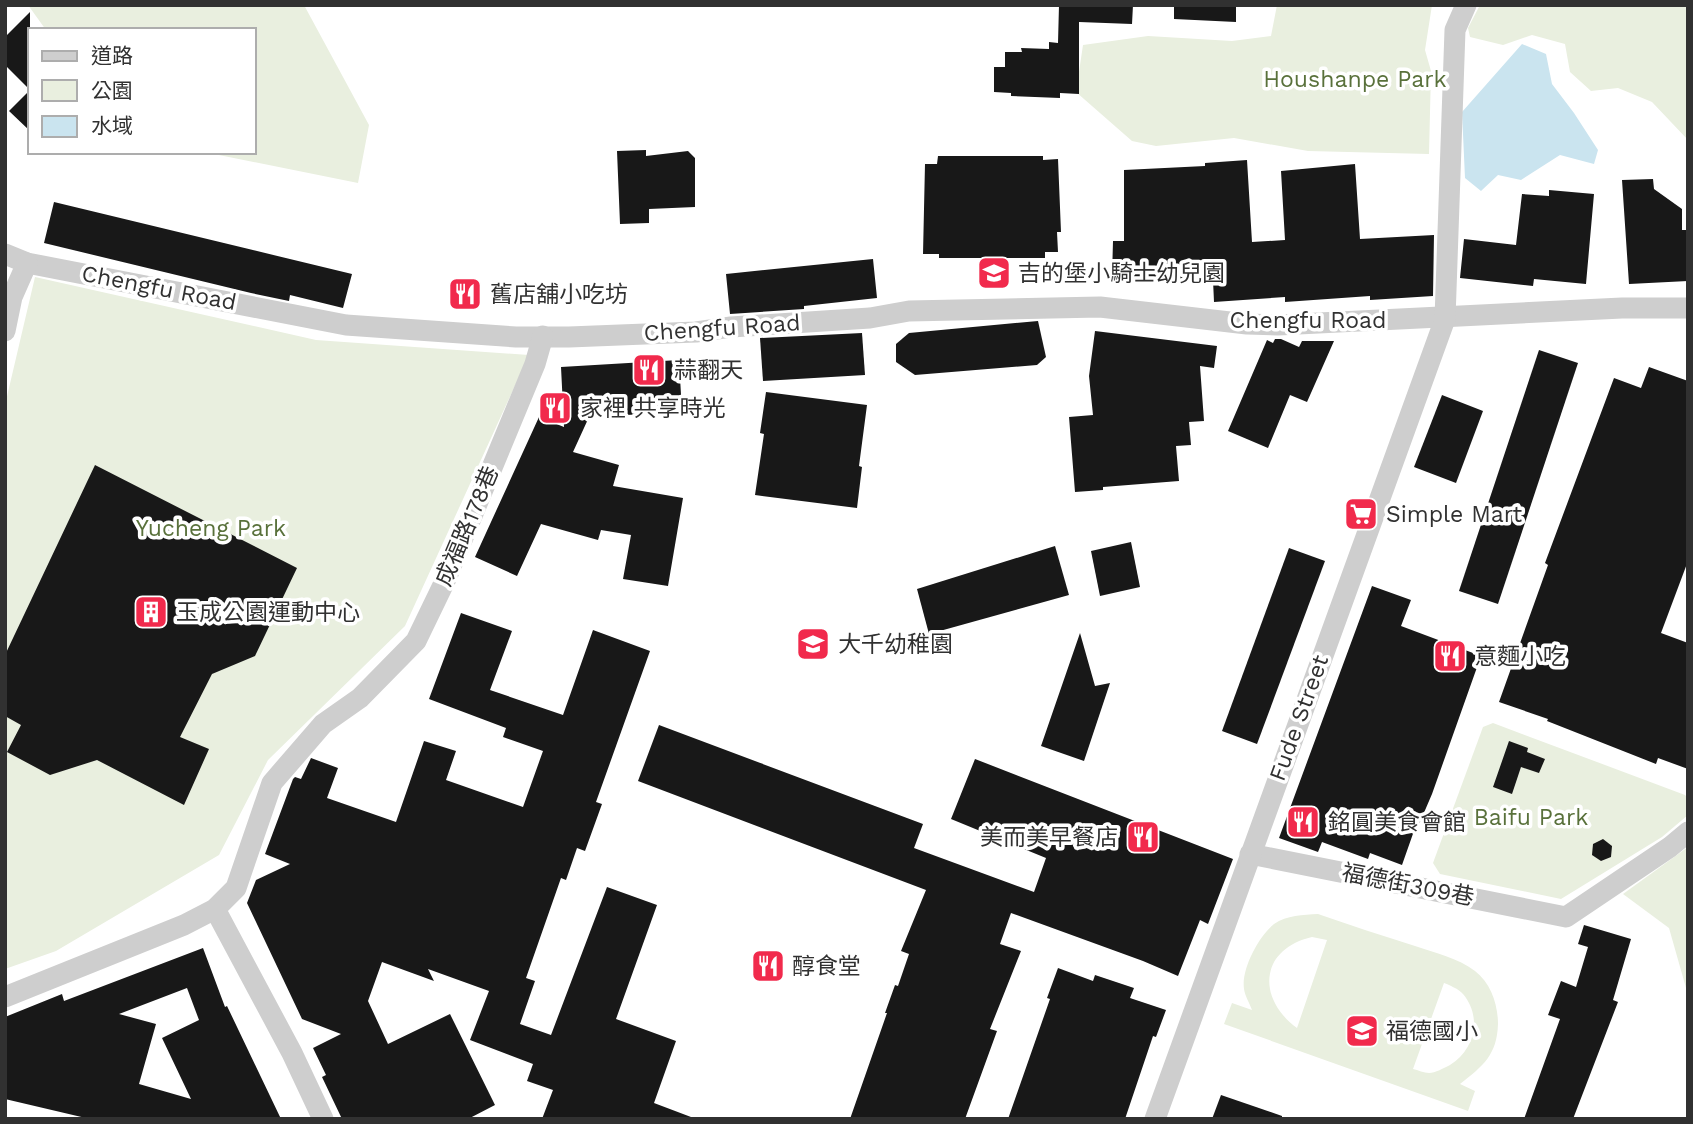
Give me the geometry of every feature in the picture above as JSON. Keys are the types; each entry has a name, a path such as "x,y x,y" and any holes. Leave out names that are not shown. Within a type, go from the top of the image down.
{"street":[{"name":"Fude Street","path":"1155,1119 1445,318 1455,30 1466,5"},
{"name":"Chengfu Road","path":"5,254 27,263 346,325 516,337 696,332 731,327 870,318 909,311 1100,307 1247,324 1278,325 1622,308 1688,308"},
{"path":"5,331 12,297 27,263"},
{"name":"成福路178巷","path":"215,909 236,888 272,783 323,724 360,698 416,641 445,581 535,364 543,336"},
{"name":"福德街309巷","path":"1250,854 1566,917 1688,832"},
{"path":"5,997 184,925 215,909 292,1053 323,1119"}],"green space":[{"path":"28,5 304,5 369,125 358,183 214,154 256,154 256,28 45,28"},
{"name":"Houshanpe Park","path":"1277,5 1432,5 1425,50 1431,71 1429,154 1308,151 1234,138 1156,146 1132,141 1076,92 1083,45 1148,36 1232,41 1271,36"},
{"path":"1480,5 1688,5 1688,140 1652,102 1618,88 1591,91 1570,72 1565,44 1532,35 1503,45 1470,37 1468,28"},
{"name":"Yucheng Park","path":"35,277 316,340 529,355 405,626 268,760 219,855 56,951 5,969 5,405"},
{"name":"Baifu Park","path":"1493,723 1685,795 1688,798 1688,815 1662,837 1561,899 1440,874 1433,863 1483,727"},
{"path":"1688,847 1688,995 1669,928 1623,894"},
{"path":"1318,914 1454,959 1481,976 1497,1009 1497,1035 1487,1059 1460,1084 1475,1091 1468,1111 1224,1024 1232,1003 1252,1010 1245,992 1245,972 1252,953 1268,929 1284,919","holes":["1312,937 1327,940 1297,1028 1275,1003 1270,989 1270,976 1274,963 1282,952 1295,943","1444,983 1461,992 1469,1003 1473,1013 1473,1033 1458,1059 1440,1070 1425,1073 1413,1069"]}],"water":[{"path":"1522,44 1546,54 1552,84 1598,150 1594,164 1560,155 1521,180 1498,175 1481,191 1465,178 1462,112"}],"building":[{"path":"1059,5 1133,5 1132,24 1079,22 1079,94 1060,93 1060,98 1011,96 1011,93 994,92 994,67 1005,67 1005,52 1022,52 1021,48 1049,49 1049,42 1058,43"},
{"path":"1174,5 1236,5 1236,22 1174,19"},
{"path":"30,12 28,88 5,65 5,37"},
{"path":"28,92 28,129 9,111"},
{"path":"646,150 646,156 688,151 695,158 695,207 649,209 649,223 620,224 617,151"},
{"path":"938,156 1043,156 1043,160 1058,159 1061,232 1057,232 1058,252 1045,252 1045,258 939,258 939,254 923,254 925,164 937,164"},
{"path":"1247,160 1252,242 1285,240 1281,171 1355,164 1360,239 1434,235 1433,296 1370,300 1370,296 1285,302 1285,297 1214,302 1213,280 1112,277 1113,241 1124,241 1124,170 1205,166 1205,163"},
{"path":"1653,179 1654,189 1682,209 1682,230 1688,230 1688,281 1629,284 1622,180"},
{"path":"1549,190 1594,194 1586,284 1534,279 1533,286 1460,278 1464,239 1516,245 1522,194 1549,196"},
{"path":"54,202 352,274 343,308 290,295 289,301 251,293 44,243"},
{"path":"873,259 877,298 804,306 804,309 730,314 726,274"},
{"path":"1038,321 1046,357 1037,365 915,375 896,362 896,344 909,333"},
{"path":"1095,331 1217,346 1214,368 1200,366 1204,421 1189,422 1191,445 1176,446 1179,481 1075,492 1069,417 1093,415 1089,376"},
{"path":"862,333 865,375 763,381 760,338"},
{"path":"1275,339 1299,347 1302,341 1334,341 1307,402 1290,395 1268,448 1228,431 1267,340 1273,343"},
{"path":"1539,350 1578,363 1498,604 1459,591"},
{"path":"679,360 682,412 589,417 573,452 619,465 613,486 683,498 668,586 623,579 631,535 601,530 598,540 541,524 517,576 475,557 539,417 564,427 561,367"},
{"path":"1649,367 1688,381 1688,561 1661,633 1688,643 1688,769 1658,758 1656,764 1547,721 1548,719 1499,702 1548,565 1545,563 1614,378 1641,388"},
{"path":"766,392 867,405 857,508 755,495 764,434 760,433"},
{"path":"1442,395 1483,411 1456,483 1414,467"},
{"name":"玉成公園運動中心","path":"95,465 297,568 255,656 212,674 180,737 209,749 184,805 97,760 50,775 7,752 21,725 5,716 5,655"},
{"path":"1131,542 1140,587 1100,596 1091,551"},
{"path":"1055,546 1069,595 929,634 917,589"},
{"path":"1289,548 1325,561 1257,744 1222,731"},
{"path":"1372,586 1411,600 1401,626 1481,656 1432,794 1417,829 1415,828 1402,865 1370,853 1368,859 1322,842 1318,852 1279,838"},
{"path":"461,613 512,631 490,690 563,715 593,630 650,651 596,802 602,804 585,851 577,848 566,880 561,878 526,978 535,981 520,1024 551,1035 607,887 657,905 616,1019 676,1041 654,1103 691,1119 542,1119 553,1090 527,1081 533,1064 470,1040 489,991 428,969 434,981 382,962 368,1001 388,1044 450,1014 495,1105 468,1119 342,1119 322,1077 326,1075 313,1048 341,1034 302,1019 247,903 256,880 290,864 265,854 293,779 301,779 311,758 338,768 327,798 396,822 424,741 456,751 446,780 523,807 543,751 503,737 506,728 429,699"},
{"path":"1080,633 1095,686 1110,683 1084,761 1041,746"},
{"path":"659,725 923,824 914,848 1034,892 1046,858 951,819 975,759 1233,859 1208,924 1200,920 1178,976 1011,913 1000,944 1021,951 990,1029 997,1031 965,1119 850,1119 895,985 898,986 909,954 901,951 926,890 638,781"},
{"path":"1509,741 1528,748 1527,752 1545,759 1539,773 1521,767 1512,794 1493,787"},
{"path":"1603,839 1612,846 1611,857 1601,861 1592,855 1593,844"},
{"path":"1584,925 1631,939 1613,1000 1618,1002 1573,1119 1524,1119 1560,1019 1548,1015 1561,981 1576,987 1588,947 1578,944"},
{"path":"203,948 225,1007 227,1006 281,1119 90,1119 5,1099 5,1017 62,994 64,1001","holes":["187,988 199,1020 162,1038 191,1099 139,1084 156,1024 119,1014"]},
{"path":"1058,968 1093,981 1095,975 1134,988 1130,998 1166,1010 1156,1037 1153,1036 1125,1119 1008,1119 1050,999 1047,998"},
{"path":"1221,1095 1282,1116 1282,1119 1212,1119"}],"place":[{"name":"吉的堡小騎士幼兒園","path":"994,273"},
{"name":"舊店舖小吃坊","path":"465,294"},
{"name":"蒜翻天","path":"649,370"},
{"name":"家裡 共享時光","path":"555,408"},
{"name":"Simple Mart","path":"1361,514"},
{"name":"玉成公園運動中心","path":"151,612"},
{"name":"大千幼稚園","path":"813,644"},
{"name":"意麵小吃","path":"1450,656"},
{"name":"銘圓美食會館","path":"1303,822"},
{"name":"美而美早餐店","path":"1143,837"},
{"name":"醇食堂","path":"768,966"},
{"name":"福德國小","path":"1362,1031"}]}
